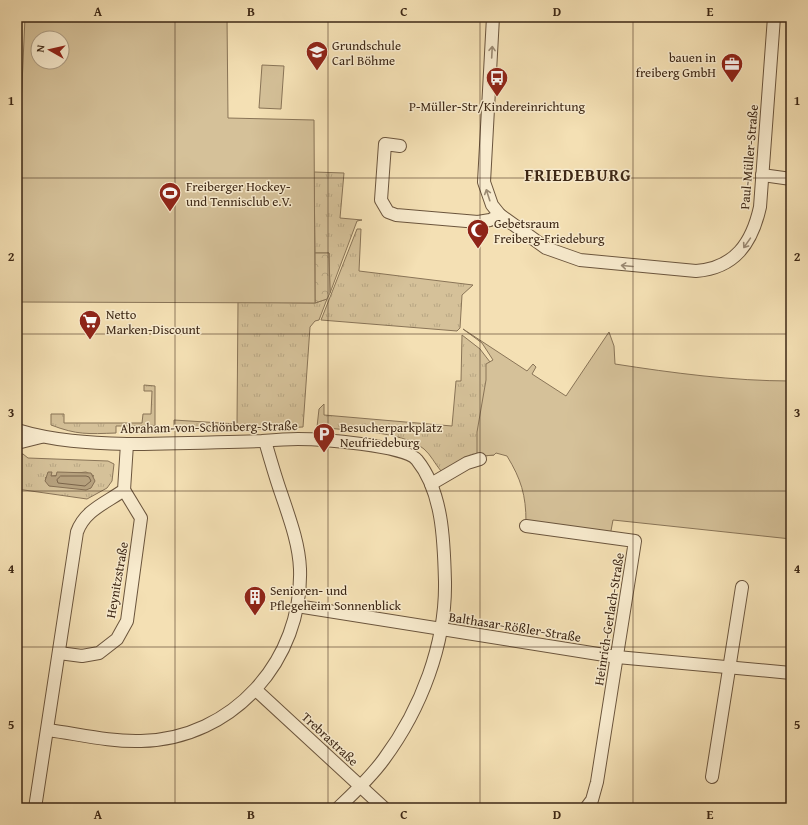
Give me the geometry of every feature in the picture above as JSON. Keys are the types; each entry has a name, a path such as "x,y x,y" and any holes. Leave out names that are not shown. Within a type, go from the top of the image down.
{"street":[{"name":"Paul-Müller-Straße","path":"493,17 484,182 492,205 500,215 546,248 580,260 696,271 709,270 725,264 734,257 752,235 760,207 774,17"},
{"path":"400,146 385,144 381,200 388,212 396,215 478,222 490,220 500,215"},
{"path":"762,176 791,179"},
{"name":"Abraham-von-Schönberg-Straße","path":"17,430 41,437 127,444 308,439 389,448 404,452 416,458 431,484 438,512 443,548 445,585 442,630 417,704 384,760 338,808"},
{"name":"Abraham-von-Schönberg-Straße","path":"17,443 41,437"},
{"path":"48,730 122,740 142,741 164,738 212,722 241,704 256,690 282,652 290,632 297,606 300,569 297,546 265,441"},
{"path":"35,808 77,532 80,522 89,513 124,490 127,444"},
{"path":"431,484 467,463 480,459"},
{"name":"Heynitzstraße","path":"59,653 82,656 99,653 117,639 127,621 141,518 124,490"},
{"name":"Heinrich-Gerlach-Straße","path":"526,526 635,542 597,782 592,800 586,808"},
{"path":"712,777 742,587"},
{"name":"Balthasar-Rößler-Straße","path":"297,606 617,657 791,673"},
{"name":"Trebrastraße","path":"256,690 384,808"}],"green space":[{"path":"25,17 227,17 228,118 314,120 315,303 17,302 17,131 20,130"},
{"path":"262,65 284,66 281,109 259,108"},
{"path":"314,172 344,173 340,218 362,220 357,221 330,293 329,253 315,253"},
{"path":"357,229 361,229 359,271 473,285 462,295 460,328 457,331 321,320"},
{"path":"315,253 329,253 330,293 327,299 315,303"},
{"path":"327,299 319,320 315,321 310,327 303,427 237,430 174,428 174,420 237,424 238,302 315,303"},
{"path":"463,329 527,371 533,364 536,367 532,374 566,396 609,332 614,346 615,364 703,376 747,380 791,381 791,539 613,520 610,536 526,522 522,488 516,472 507,456 496,453 494,455 483,456 477,454 477,432 486,380 486,364 493,360 482,343"},
{"path":"462,335 480,349 490,362 495,376 494,455 483,456 441,471 424,449 402,438 373,432 317,427 319,409 324,404 324,415 452,426 456,381 461,381"},
{"path":"144,385 155,386 155,426 116,426 116,433 90,434 68,431 51,425 51,414 64,414 64,423 142,423 143,414 151,414 152,391 144,391"},
{"path":"17,454 23,454 28,458 108,461 114,464 112,481 107,488 87,499 17,489","holes":["86,472 94,476 45,478"]}],"water":[{"path":"48,472 52,472 51,476 56,476 57,472 91,473 95,481 91,488 86,490 49,486 45,481"}],"place":[{"name":"Grundschule Carl Böhme","path":"317,72"},
{"name":"bauen in freiberg GmbH","path":"732,84"},
{"name":"P-Müller-Str/Kindereinrichtung","path":"497,98"},
{"name":"Freiberger Hockey- und Tennisclub e.V.","path":"170,212"},
{"name":"Gebetsraum Freiberg-Friedeburg","path":"478,250"},
{"name":"Netto Marken-Discount","path":"90,340"},
{"name":"Besucherparkplatz Neufriedeburg","path":"324,454"},
{"name":"Senioren- und Pflegeheim Sonnenblick","path":"255,616"}],"district":[{"name":"FRIEDEBURG","path":"578,174"}]}
